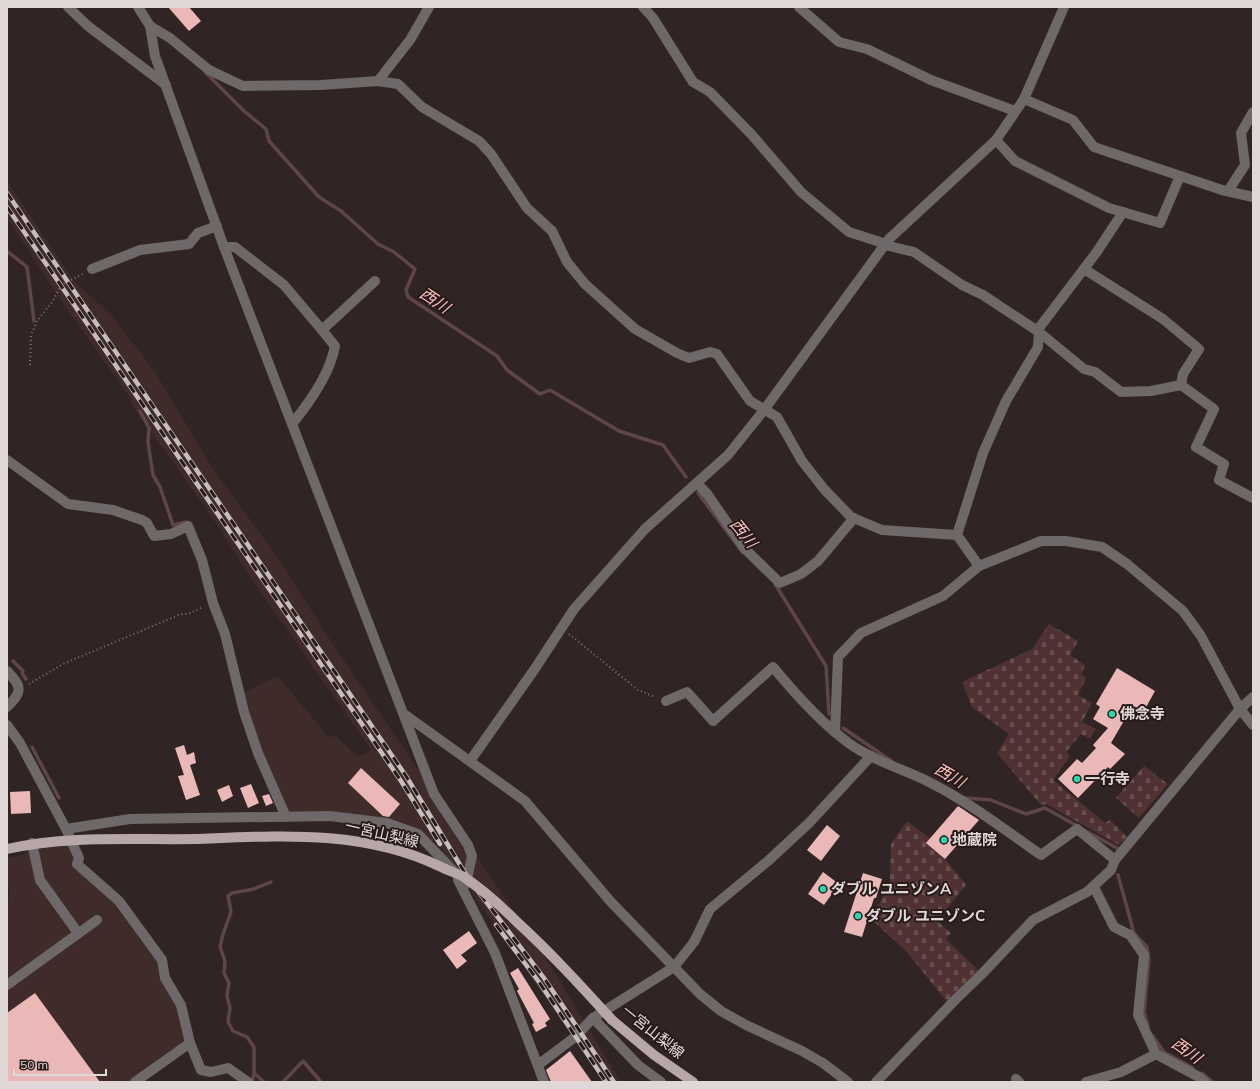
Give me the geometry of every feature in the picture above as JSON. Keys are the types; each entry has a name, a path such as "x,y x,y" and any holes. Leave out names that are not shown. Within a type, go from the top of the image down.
{"main road":[{"name":"一宮山梨線","path":"7,849 32,843 71,840 312,837 355,840 422,857 464,877 499,905 554,956 612,1020 654,1055 693,1082"}],"street":[{"path":"68,7 88,26 166,85"},
{"path":"63,825 130,819 330,816 387,823 418,834 466,884 472,856 468,845 434,794 224,247 155,56 150,26 138,7"},
{"path":"378,81 410,40 430,7"},
{"path":"643,7 653,18 693,82 710,92 752,135 801,192 849,232 885,245 914,252 962,285 983,295 1039,332 1084,368 1095,372 1121,392 1151,391 1181,385 1214,409 1196,447 1224,464 1219,480 1253,498"},
{"path":"799,7 839,42 867,49 931,80 1015,111"},
{"path":"470,761 562,628 574,608 645,529 728,455 764,410 885,245 996,140 1024,99 1064,7"},
{"path":"150,26 170,38 209,70 243,86 321,85 378,81 398,84 422,107 479,141 491,154 527,208 552,231 567,262 585,284 635,329 677,353 689,358 710,352 717,354 750,401 777,417 802,461 824,489 854,518 882,530 957,535"},
{"path":"1024,99 1073,120 1094,147 1180,176 1253,197"},
{"path":"1228,191 1245,165 1242,133 1253,112"},
{"path":"996,140 1015,161 1109,208 1160,223 1180,176"},
{"path":"957,535 983,453 1006,401 1038,347 1039,328 1084,269 1123,212"},
{"path":"92,269 140,250 189,244 198,233 217,226"},
{"path":"224,247 235,247 284,285 335,346 332,360 306,408 292,424"},
{"path":"1084,269 1163,319 1199,349 1183,374 1181,385"},
{"path":"322,330 375,281"},
{"path":"7,460 68,504 113,510 142,520 147,523 154,536 171,534 188,526 202,560 213,603 226,634 244,712 258,753 286,817"},
{"path":"697,483 708,495 744,549 780,583 801,574 818,561 854,518"},
{"path":"957,535 979,566"},
{"path":"835,732 838,657 861,633 943,596 979,566 1041,541 1066,541 1102,547 1127,564 1183,611 1201,636 1240,708 1253,725"},
{"path":"666,701 687,692 713,721 773,667 797,697 850,744 898,770 929,782 983,814 1041,855 1077,829 1115,860"},
{"path":"7,670 15,679 19,690 18,696 7,707"},
{"path":"876,1082 1033,920 1094,887 1110,870 1115,860 1240,708 1253,697"},
{"path":"404,714 525,801 611,902 700,994 721,1011 746,1025 802,1051 823,1063 848,1082"},
{"path":"7,725 20,743 71,840 79,858 77,864 119,901 162,960 165,978 181,1005 190,1043 202,1070 211,1072 228,1068 248,1082"},
{"path":"538,1065 575,1037 593,1018 674,967 694,942 710,909 768,861 809,823 872,756"},
{"path":"32,843 40,880 78,933"},
{"path":"455,874 495,953 538,1065 540,1080"},
{"path":"1094,887 1114,927 1130,935 1144,955 1138,1016 1156,1054 1199,1077 1205,1082"},
{"path":"7,985 97,920"},
{"path":"593,1018 638,1066 661,1082"},
{"path":"135,1082 190,1043"},
{"path":"1086,1082 1121,1072 1156,1054"},
{"path":"1121,1072 1125,1082"}],"path":[{"path":"30,365 31,335 37,321 53,301 61,285 92,269"},
{"path":"19,690 63,664 181,614 188,614 213,603"},
{"path":"562,628 638,690 666,701"}],"shaded area":[{"path":"7,181 74,281 113,317 155,372 212,467 280,561 331,641 551,966 621,1082 604,1082 437,843 387,823 286,817 240,695 278,676 329,738 333,734 359,757 371,750 259,590 211,516 133,407 129,396 60,299 7,218"},
{"path":"71,840 77,864 119,901 162,960 181,1005 190,1043 135,1082 7,1082 7,926 9,886 7,885 7,858 23,855 32,843"}],"green space":[{"path":"1049,624 1078,641 1070,655 1085,665 1081,674 1086,678 1078,695 1092,703 1082,722 1096,729 1090,739 1081,734 1066,752 1070,756 1053,780 1105,823 1110,820 1127,837 1119,845 1046,804 1041,805 997,753 1009,734 972,707 962,682 1032,649"},
{"path":"1144,766 1168,784 1139,818 1116,798"},
{"path":"907,821 930,838 927,843 945,859 966,885 937,921 951,933 946,939 982,974 947,1002 907,952 871,919 890,883 891,844"}],"building":[{"path":"168,7 189,7 201,21 189,31"},
{"path":"1117,668 1155,691 1144,711 1140,708 1138,711 1132,707 1111,743 1125,754 1110,769 1108,767 1078,798 1058,779 1077,759 1082,763 1096,748 1093,745 1108,728 1093,719 1100,707 1096,704"},
{"path":"184,745 187,755 194,752 196,763 190,765 200,795 186,800 178,776 184,775 175,748"},
{"path":"361,768 400,804 389,817 383,816 348,783"},
{"path":"251,784 259,803 248,808 240,788"},
{"path":"229,785 233,796 222,802 217,790"},
{"path":"30,791 31,813 11,814 10,792"},
{"path":"269,794 273,803 266,806 262,796"},
{"path":"958,806 979,820 945,859 926,843"},
{"path":"827,825 840,836 821,861 807,850"},
{"name":"ダブル ユニゾンA","path":"823,872 839,884 824,905 808,894"},
{"path":"863,873 882,879 876,898 874,898 862,937 844,932"},
{"path":"469,931 477,943 461,955 467,961 457,969 443,950"},
{"path":"518,968 550,1019 545,1023 547,1026 536,1032 532,1024 534,1023 517,991 519,989 510,973"},
{"path":"35,993 100,1082 7,1082 7,1013"},
{"path":"570,1051 592,1082 551,1082 546,1070"}],"waterway":[{"name":"西川","path":"205,72 244,111 266,129 269,141 319,197 341,211 378,244 394,252 415,269 406,290 408,297 497,356 507,370 540,394 550,390 619,431 663,445 686,477"},
{"path":"7,251 27,267 34,321"},
{"path":"140,411 149,428 148,442 153,475 160,487 173,525 186,522"},
{"name":"西川","path":"698,493 743,553"},
{"name":"西川","path":"775,584 826,666 829,714"},
{"path":"13,661 23,671 22,673 26,679"},
{"name":"西川","path":"843,728 893,762"},
{"path":"32,747 59,798"},
{"name":"西川","path":"966,798 991,800 1026,814 1045,808 1079,827"},
{"name":"西川","path":"1086,831 1117,848"},
{"name":"西川","path":"1118,875 1134,933 1147,947 1149,960 1144,1012 1148,1026"},
{"path":"252,1082 254,1073 254,1047 247,1037 233,1031 228,1022 230,1008 227,996 229,983 224,973 225,961 220,947 231,912 228,896 232,893 254,889 271,882"},
{"name":"西川","path":"1152,1035 1164,1052 1193,1068"},
{"path":"283,1082 303,1061 321,1082"},
{"path":"254,1073 264,1082"},
{"name":"西川","path":"1202,1073 1213,1082"}],"railway":[{"path":"7,193 406,776 468,878 544,978 614,1082"},
{"path":"7,207 401,781 440,844"},
{"path":"496,925 539,982 606,1082"}],"place":[{"name":"佛念寺","path":"1112,714"},
{"name":"一行寺","path":"1077,779"},
{"name":"地蔵院","path":"944,840"},
{"name":"ダブル ユニゾンA","path":"823,889"},
{"name":"ダブル ユニゾンC","path":"858,916"}]}
